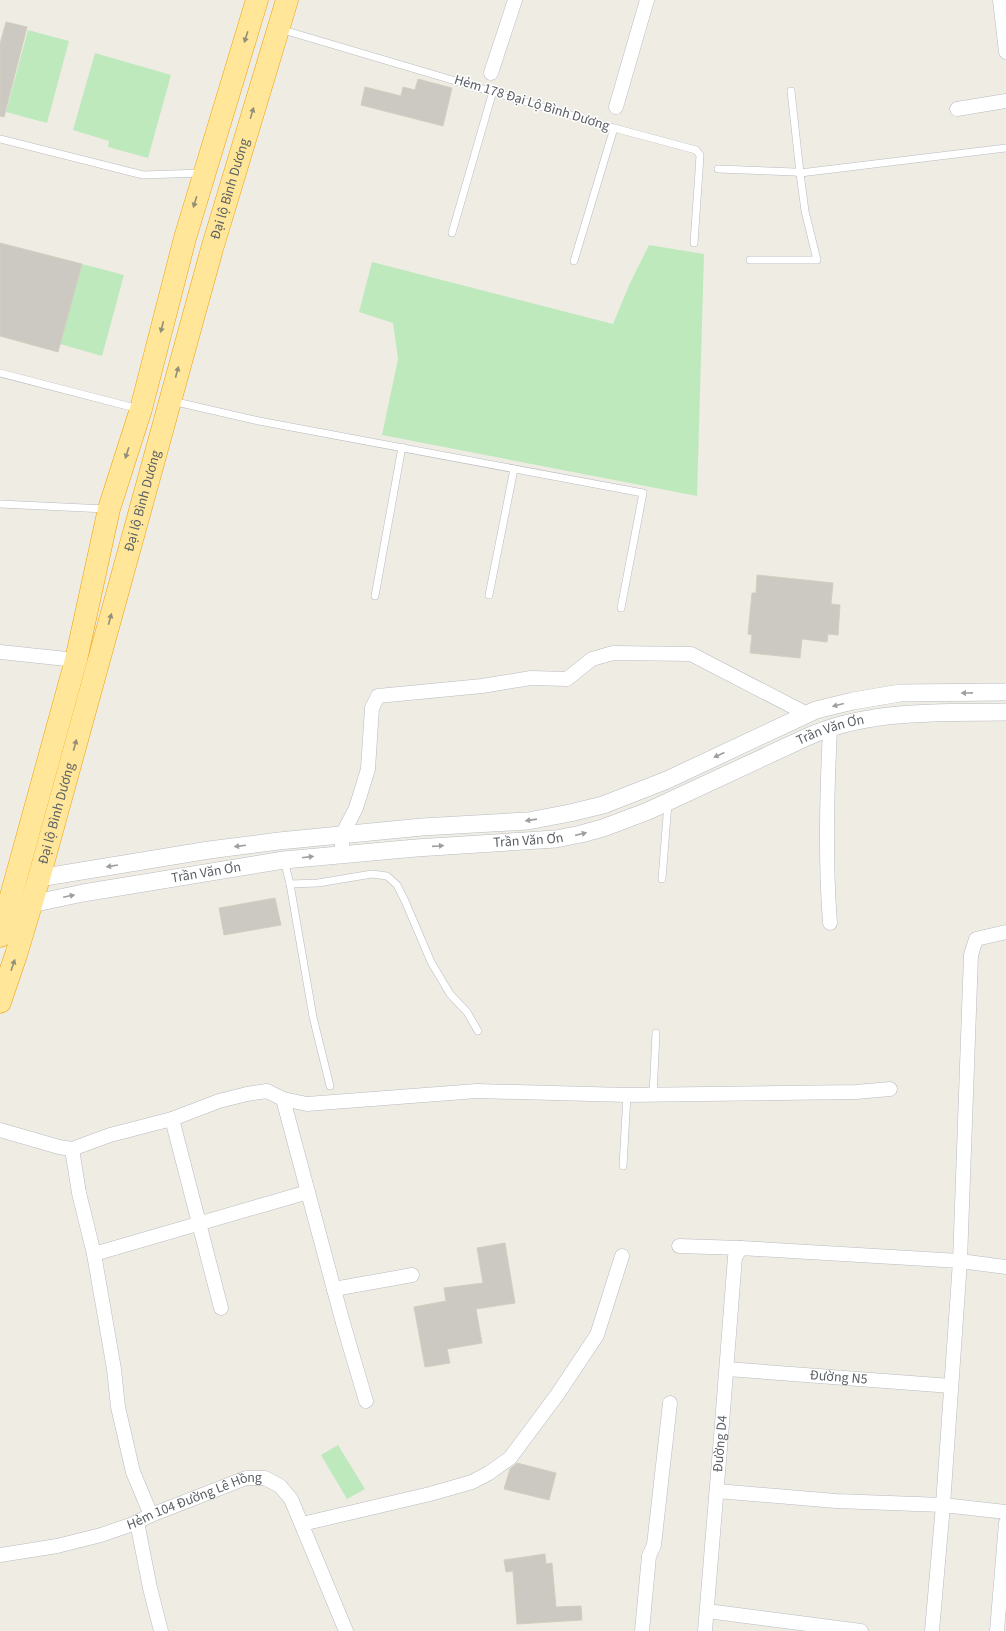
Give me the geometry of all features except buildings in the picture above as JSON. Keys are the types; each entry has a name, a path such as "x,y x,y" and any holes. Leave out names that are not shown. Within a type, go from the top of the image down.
{"highway":[{"name":"Đại lộ Bình Dương","path":"0,936 76,660 109,509 141,409 184,238 257,0"},
{"name":"Đại lộ Bình Dương","path":"0,1002 39,878 212,249 287,0"}],"street":[{"path":"491,74 514,0"},
{"path":"616,107 647,0"},
{"path":"1000,0 1006,52"},
{"path":"957,109 1006,100"},
{"path":"0,652 76,660"},
{"path":"342,854 342,835 356,808 368,769 372,708 378,696 482,686 531,678 567,679 592,659 613,653 691,654 807,714"},
{"name":"Trần Văn Ơn","path":"39,878 209,850 310,837 422,827 528,821 570,813 603,806 667,780 807,714 853,701 900,693 1006,692"},
{"name":"Trần Văn Ơn","path":"31,904 91,891 284,860 342,854 556,839 581,834 627,820 830,728 899,715 1006,712"},
{"path":"830,728 826,827 827,883 830,923"},
{"path":"932,1631 943,1505 960,1261 970,955 976,939 1006,932"},
{"path":"0,1130 59,1147 72,1149 110,1135 172,1119 219,1101 267,1091 283,1099 307,1104 477,1091 627,1095 856,1092 890,1089"},
{"path":"283,1099 366,1401"},
{"path":"172,1119 221,1308"},
{"path":"72,1149 79,1192 94,1254 114,1369 118,1407 133,1472 151,1515"},
{"path":"94,1254 308,1192"},
{"path":"679,1246 738,1252 960,1261 1006,1267"},
{"name":"Đường D4","path":"705,1631 738,1252"},
{"path":"302,1524 430,1494 472,1482 489,1473 510,1458 557,1395 597,1335 622,1256"},
{"path":"334,1289 412,1275"},
{"name":"Đường N5","path":"727,1369 951,1386"},
{"path":"642,1631 649,1556 654,1545 670,1402"},
{"name":"Hẻm 104 Đường Lê Hồng","path":"0,1555 57,1546 101,1535 246,1478 265,1478 280,1486 291,1499 346,1631"},
{"path":"717,1491 836,1501 943,1505 1006,1512"},
{"path":"137,1522 150,1588 161,1631"},
{"path":"997,1631 1006,1523"},
{"path":"707,1611 861,1631"}],"lane":[{"name":"Hẻm 178 Đại Lộ Bình Dương","path":"278,29 614,128 696,150 700,155 700,163 694,243"},
{"path":"750,260 817,260 805,211 791,91"},
{"path":"452,233 493,92"},
{"path":"574,261 614,128"},
{"path":"0,139 143,175 204,173"},
{"path":"718,169 800,173 1006,148"},
{"path":"0,373 141,409"},
{"path":"170,400 259,421 643,493 621,608"},
{"path":"375,596 402,447"},
{"path":"489,595 514,469"},
{"path":"0,504 109,509"},
{"path":"662,878 668,802"},
{"path":"284,860 290,884 312,1010 330,1086"},
{"path":"290,884 318,883 372,874 387,876 397,885 431,962 450,994 467,1012 478,1031"},
{"path":"653,1094 656,1032"},
{"path":"624,1166 627,1095"}],"green space":[{"path":"28,30 69,41 47,123 6,112"},
{"path":"95,53 171,75 148,158 108,147 109,141 73,130"},
{"path":"649,245 704,254 697,496 382,435 398,359 393,323 359,312 372,262 613,324 630,283"},
{"path":"82,264 124,275 102,356 60,344"},
{"path":"338,1445 365,1489 347,1499 321,1455"}]}
